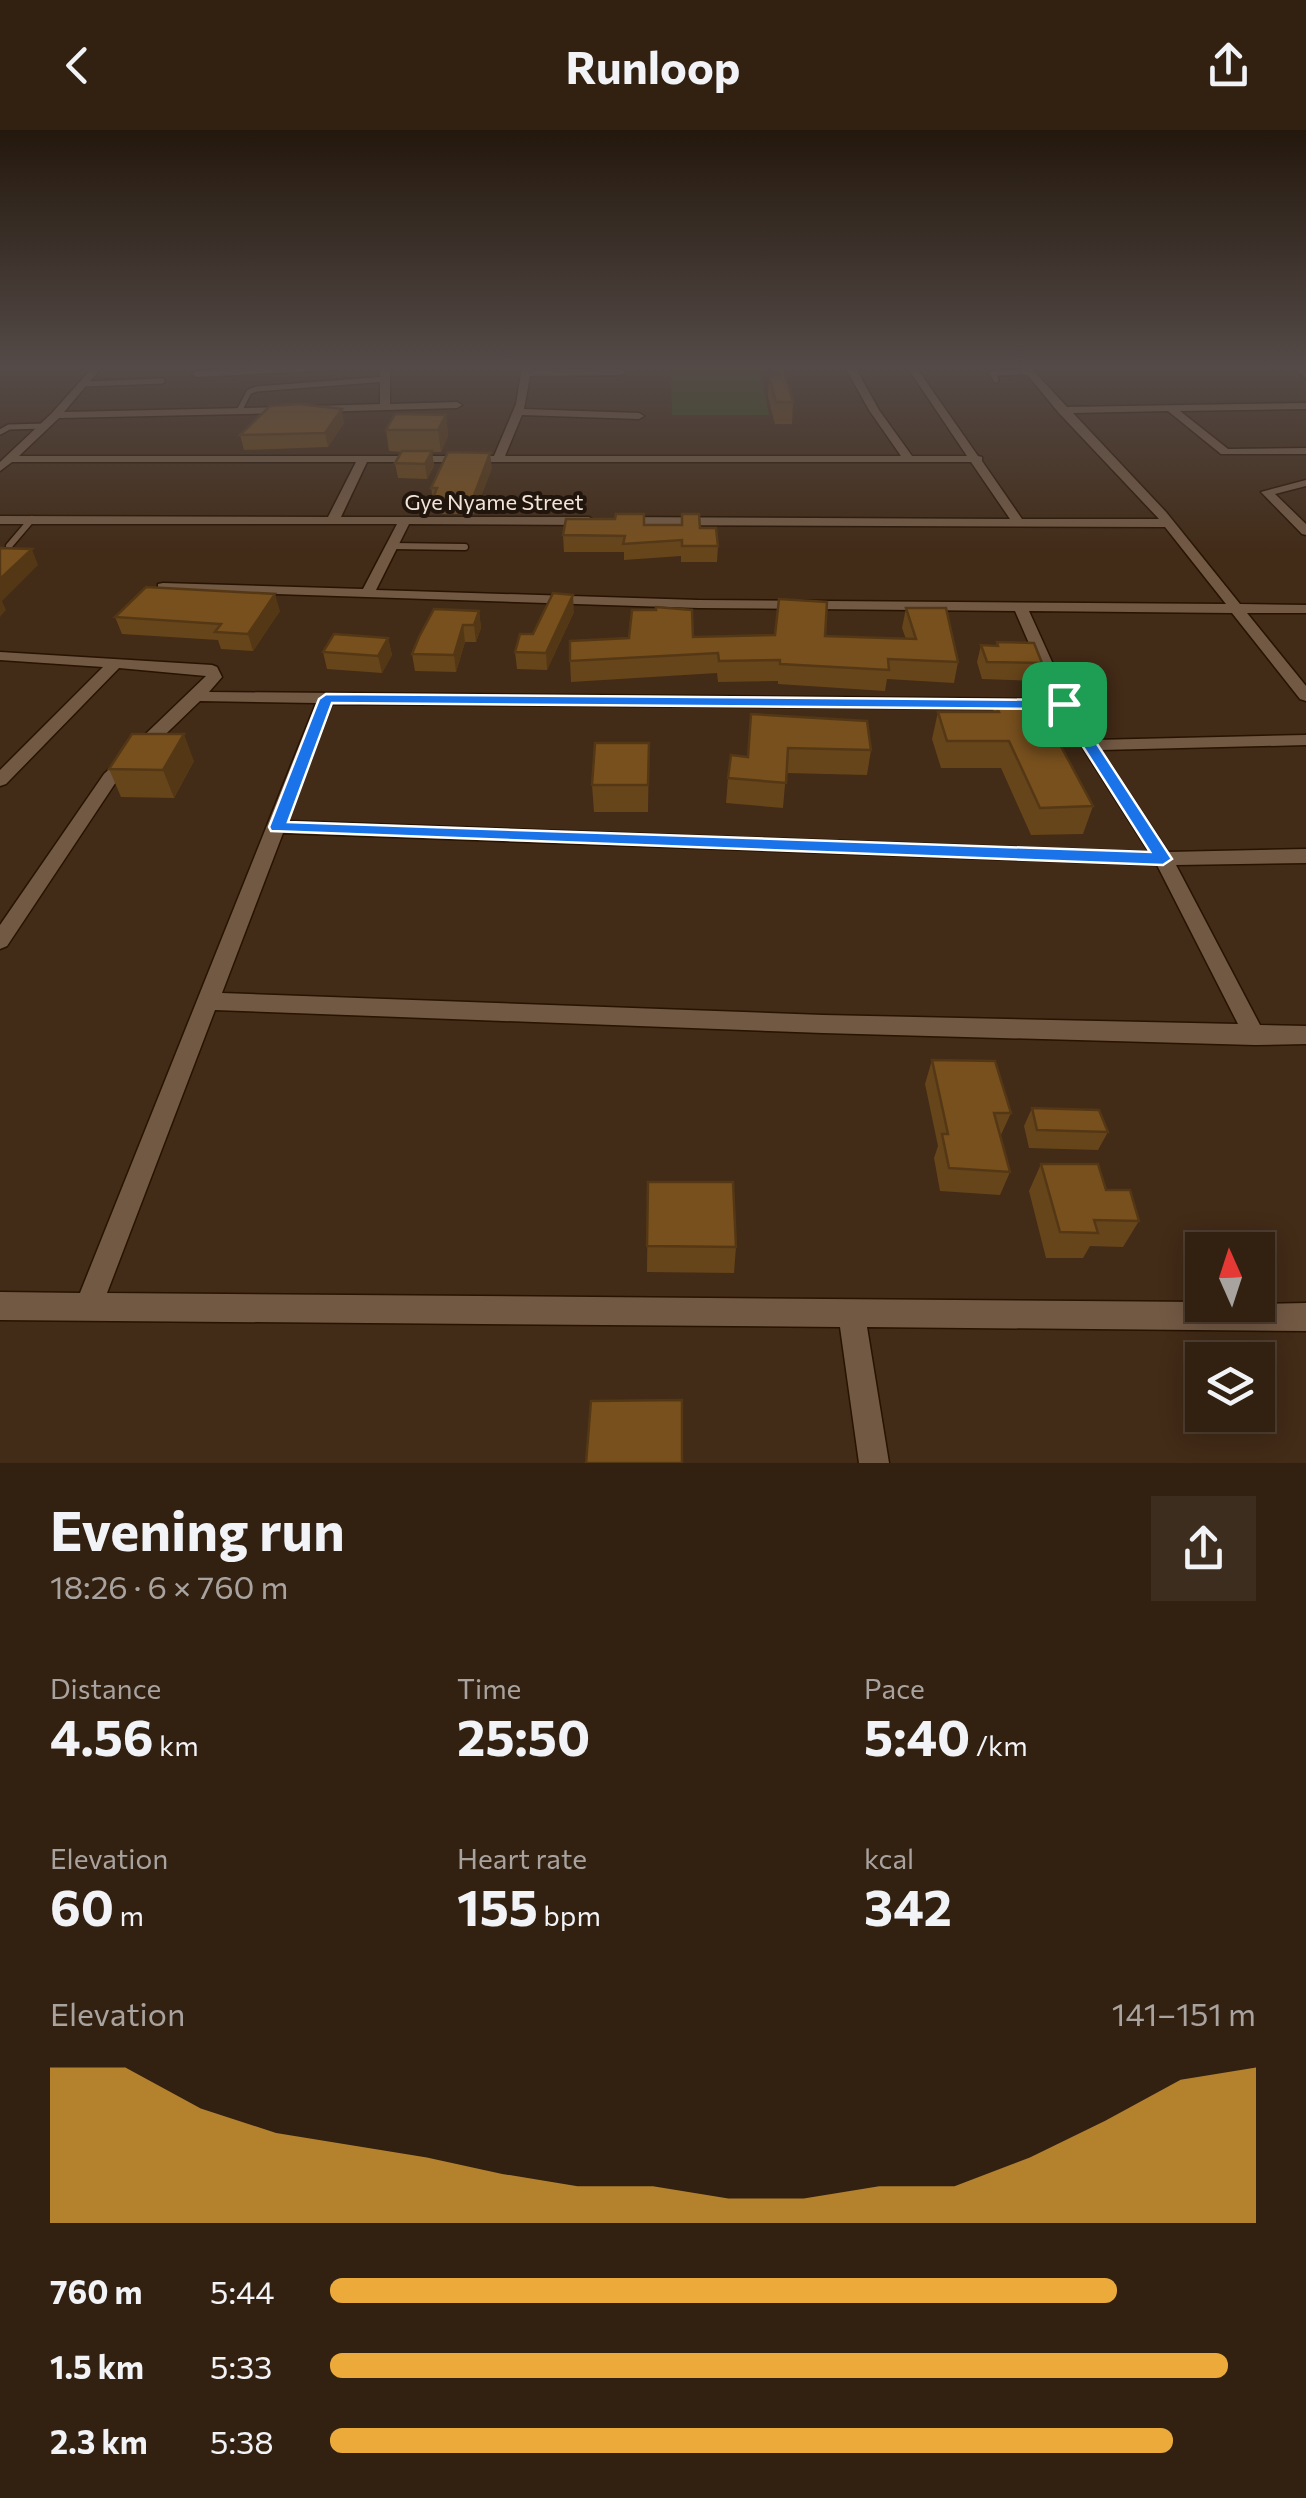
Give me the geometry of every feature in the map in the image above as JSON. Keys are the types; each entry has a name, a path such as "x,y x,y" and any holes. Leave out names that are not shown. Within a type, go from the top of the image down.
{"street":[{"path":"5,464 42,429"},
{"path":"498,460 511,429"},
{"path":"888,429 909,459"},
{"path":"956,429 1019,522"},
{"path":"1080,429 1168,522 1306,696"},
{"path":"1197,429 1225,452 1306,451"},
{"path":"1292,452 1306,464"},
{"path":"332,522 363,460"},
{"path":"5,464 978,460"},
{"path":"1306,483 1267,492 1306,531"},
{"name":"Gye Nyame Street","path":"0,520 1168,522"},
{"path":"367,594 404,522"},
{"path":"163,588 1021,608 1306,610"},
{"path":"1021,608 1064,704 1163,859 1256,1036"},
{"path":"0,656 212,670 214,677 110,778 0,941"},
{"path":"0,779 113,666"},
{"path":"196,696 1064,704"},
{"path":"89,1305 326,699"},
{"path":"1090,745 1306,740"},
{"path":"277,827 1163,859 1306,856"},
{"path":"208,1001 823,1024 1256,1036 1306,1034"},
{"path":"0,1306 1306,1317"},
{"path":"851,1311 874,1463"}],"lane":[{"path":"10,546 32,519"},
{"path":"392,546 465,547"}],"building":[{"path":"246,429 328,429 325,433 240,435"},
{"path":"402,451 432,451 425,464 395,463"},
{"path":"448,452 490,453 473,498 433,498 437,488 431,488"},
{"path":"616,514 644,514 644,525 682,525 682,514 699,514 700,528 716,528 718,546 682,546 682,540 623,544 625,536 563,535 566,519 615,519"},
{"path":"0,548 32,549 0,579"},
{"path":"146,587 275,594 248,634 215,632 221,624 115,617"},
{"path":"553,593 573,595 546,653 515,652 520,634 533,634"},
{"path":"779,599 827,602 825,636 916,639 906,608 946,608 958,662 888,659 889,670 780,664 780,660 719,661 718,653 570,661 570,641 629,638 632,610 692,610 693,637 775,635"},
{"path":"434,609 479,611 474,625 463,625 454,655 412,654"},
{"path":"334,634 388,638 378,656 323,652"},
{"path":"997,642 1034,643 1042,663 987,662 981,645 998,646"},
{"path":"995,703 1032,703 1035,711 1042,711 1093,806 1040,808 1009,741 947,741 938,712 999,712"},
{"path":"751,714 867,721 871,750 788,748 786,783 728,778 731,755 748,757"},
{"path":"132,734 184,734 163,770 109,769"},
{"path":"595,743 649,743 648,785 592,785"},
{"path":"932,1060 995,1061 1011,1113 994,1113 1010,1172 949,1168 942,1134 948,1134"},
{"path":"1032,1108 1099,1110 1108,1132 1037,1130"},
{"path":"1041,1164 1098,1164 1106,1190 1130,1190 1139,1221 1094,1220 1098,1233 1060,1232"},
{"path":"648,1182 733,1182 736,1247 647,1246"},
{"path":"682,1400 682,1463 586,1463 591,1401"}],"route":[{"path":"326,699 1064,704 1163,859 277,827 326,699"}]}
